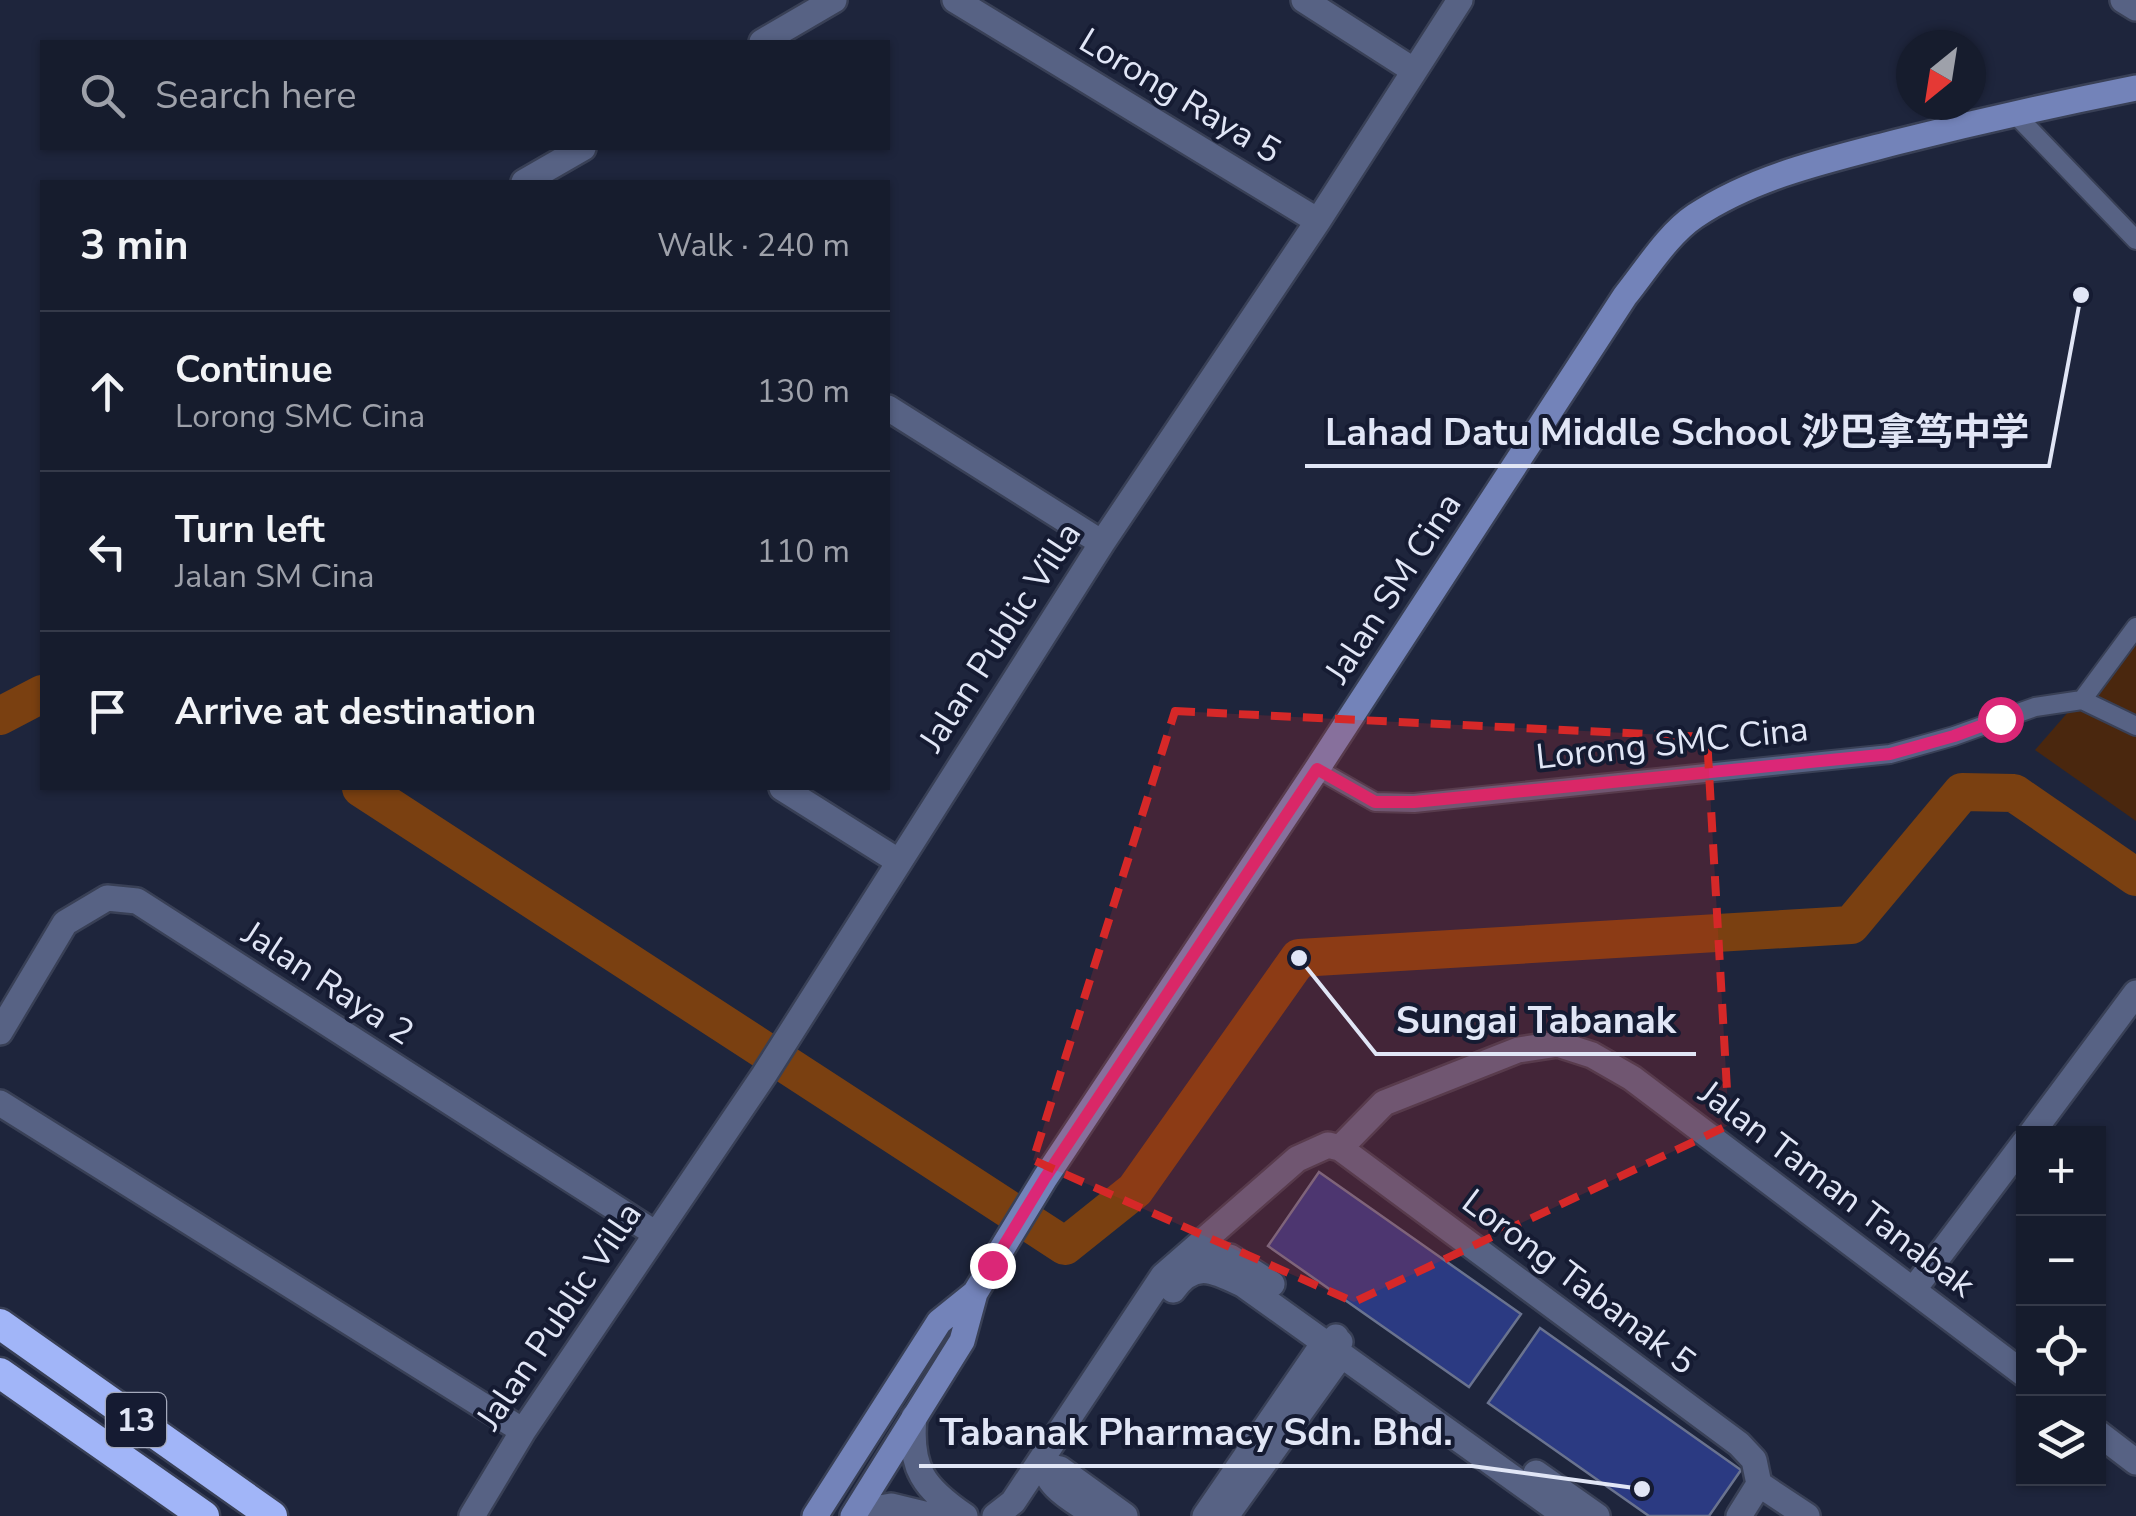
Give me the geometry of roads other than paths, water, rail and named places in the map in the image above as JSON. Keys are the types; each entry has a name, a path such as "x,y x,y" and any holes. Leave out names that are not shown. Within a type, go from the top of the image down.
{"highway":[{"name":"13","path":"0,1324 272,1516"},
{"name":"13","path":"0,1372 204,1516"}],"street":[{"path":"765,40 834,0"},
{"name":"Lorong Raya 5","path":"954,0 1318,222"},
{"path":"1304,0 1414,70"},
{"name":"Jalan Public Villa","path":"472,1516 523,1431 782,1048 1102,544 1318,222 1460,0"},
{"path":"2123,0 2136,8"},
{"name":"Jalan SM Cina","path":"854,1514 962,1341 975,1292 1045,1178 1625,296 1692,217 1744,190 1822,161 2014,113 2136,88"},
{"path":"533,180 559,174 581,150"},
{"path":"890,409 1102,544"},
{"path":"785,790 898,861"},
{"name":"Jalan Raya 2","path":"0,1032 65,924 107,898 137,901 656,1234"},
{"path":"2037,1126 2136,993"},
{"name":"Jalan Taman Tanabak","path":"1340,1148 1384,1102 1518,1050 1558,1044 1592,1055 1632,1078 2016,1368"},
{"path":"0,1103 523,1431"},
{"path":"1041,1480 1163,1276 1297,1159 1328,1145 1340,1148"},
{"name":"Lorong Tabanak 5","path":"1340,1148 1748,1452 1758,1469 1759,1484"},
{"path":"1914,1289 2016,1154"},
{"path":"1192,1251 1230,1257 1548,1505"},
{"path":"995,1516 1041,1480 1073,1440 1185,1274 1209,1270 1264,1287"},
{"name":"Jalan SM Cina","path":"815,1516 939,1322 975,1292"},
{"path":"1205,1516 1308,1385 1337,1361 1334,1340"},
{"path":"1226,1516 1308,1385 1310,1360 1334,1340"},
{"path":"1334,1340 1388,1388 1548,1505 1598,1516"},
{"path":"1308,1385 1342,1375 1388,1388"},
{"path":"914,1417 913,1454 919,1470 939,1498 965,1516"},
{"path":"2106,1438 2136,1462"},
{"path":"1073,1440 1073,1474 1089,1504"},
{"path":"1041,1480 1056,1496 1125,1516"},
{"path":"1041,1480 1089,1504"},
{"path":"1738,1516 1759,1484 1808,1516"},
{"path":"854,1514 914,1509 932,1516"}],"lane":[{"path":"2014,113 2136,240"},
{"path":"2118,220 2136,212"},
{"path":"2136,626 2082,700 2136,726"},
{"name":"Lorong SMC Cina","path":"1317,769 1375,802 1414,802 1890,754 2035,707 2082,700"}],"waterway":[{"path":"0,716 40,695"},
{"path":"364,790 1065,1246 1135,1190 1299,958 1851,925 1962,792 2014,793 2136,877"}],"place":[{"name":"Lahad Datu Middle School 沙巴拿笃中学","path":"2081,295"},
{"name":"Sungai Tabanak","path":"1299,958"},
{"name":"Tabanak Pharmacy Sdn. Bhd.","path":"1642,1489"}]}
